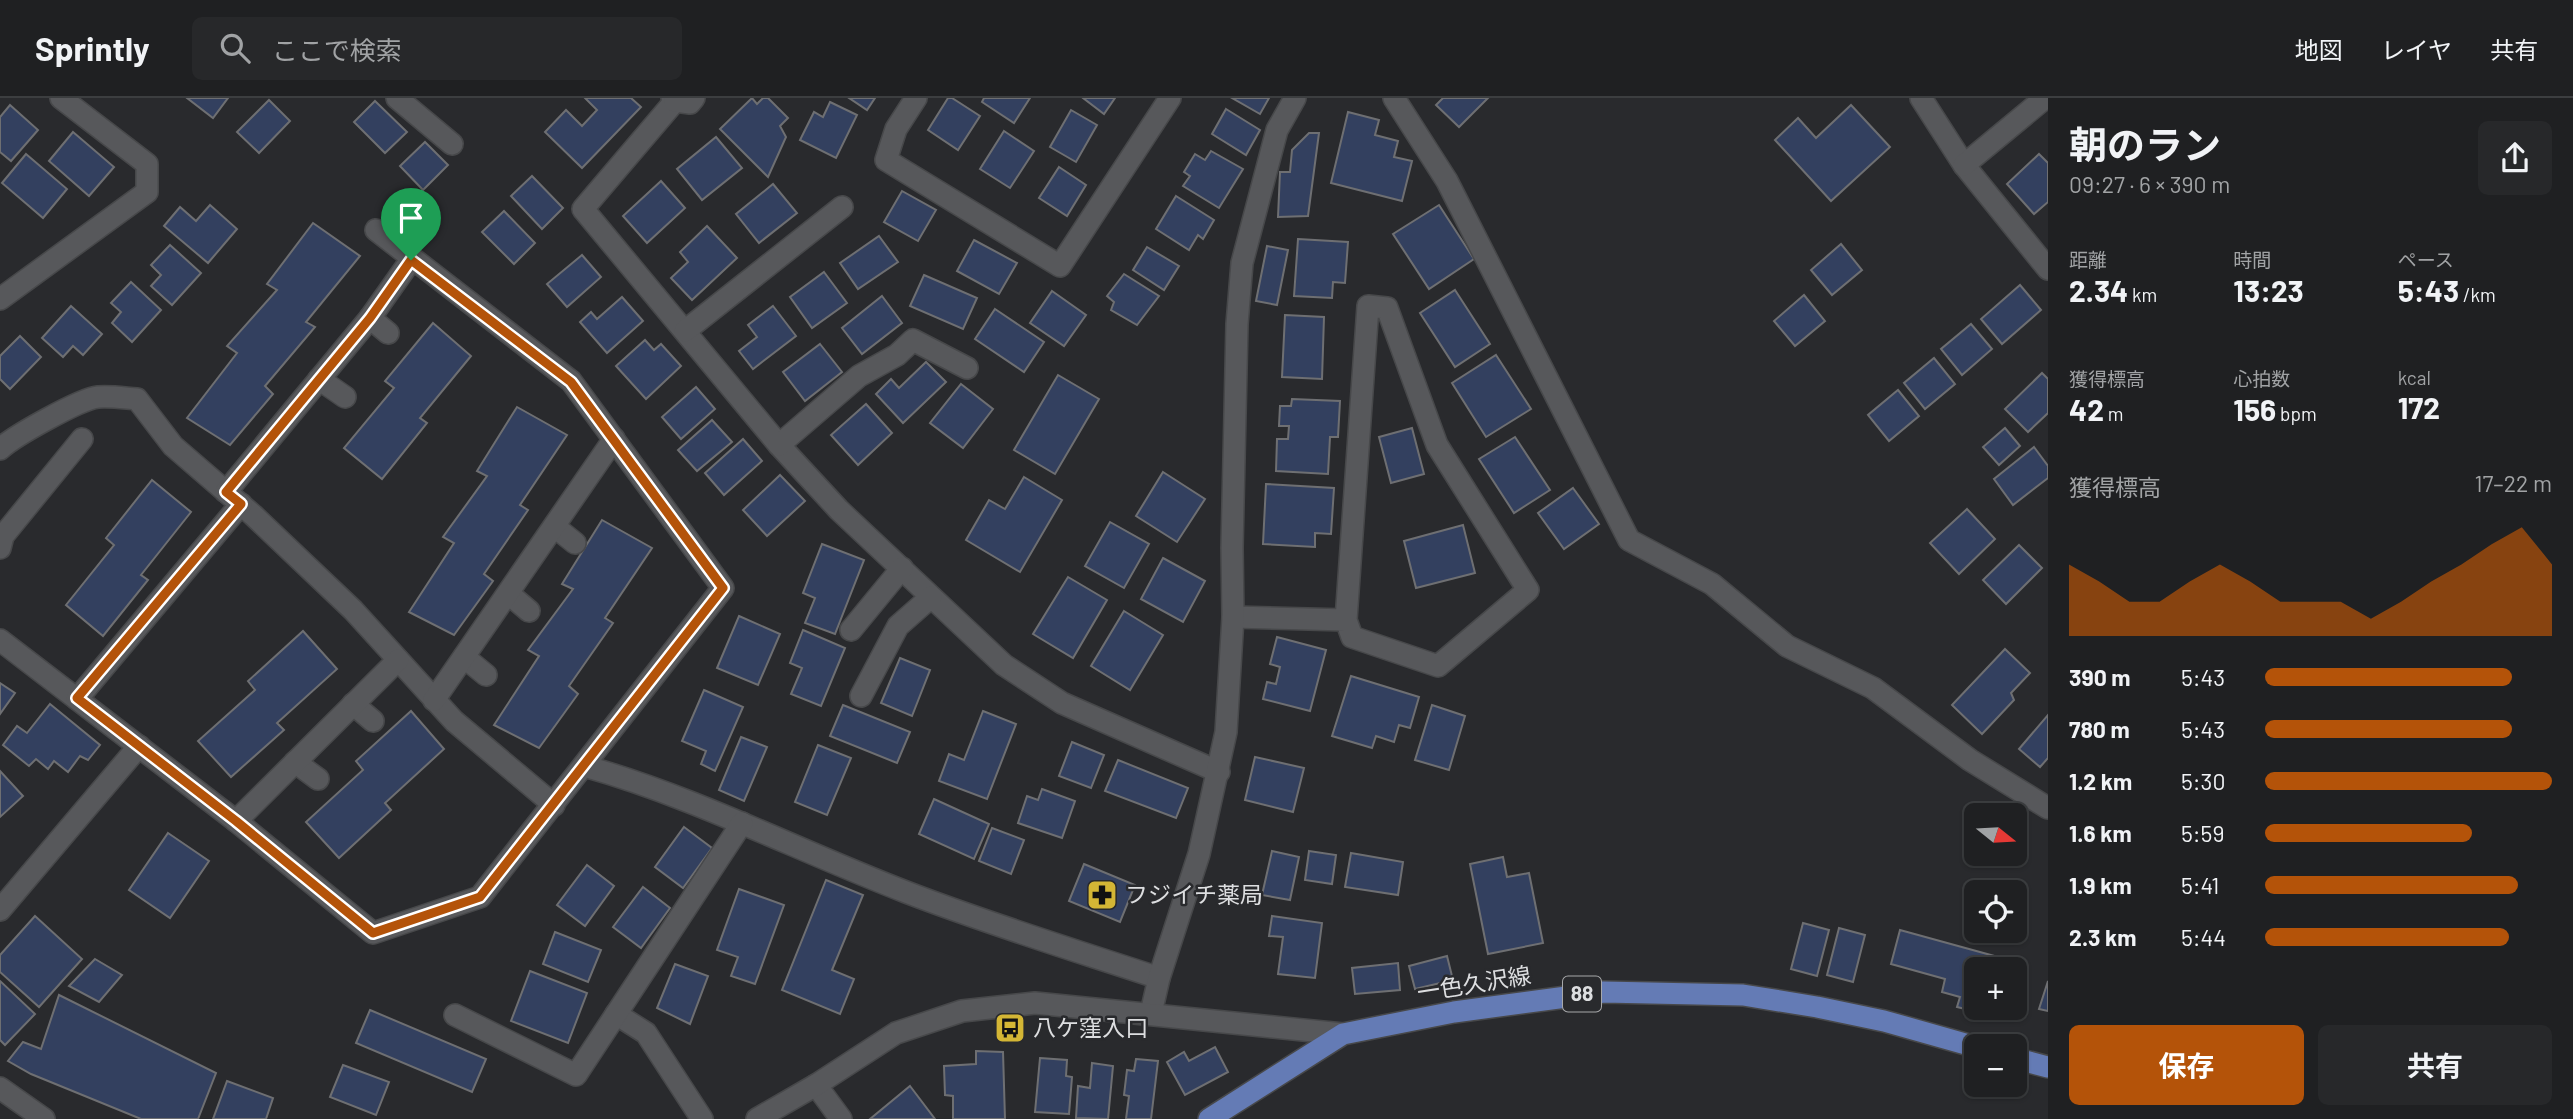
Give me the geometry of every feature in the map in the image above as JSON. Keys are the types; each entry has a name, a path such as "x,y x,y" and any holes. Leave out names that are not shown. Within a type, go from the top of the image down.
{"main road":[{"name":"一色久沢線","path":"1209,1119 1343,1034 1454,1012 1604,992 1743,995 1884,1021 1964,1044"},
{"path":"2027,1061 2048,1067"}],"street":[{"path":"0,299 147,192 147,164 61,98"},
{"path":"397,98 452,144"},
{"path":"916,98 896,129 886,160 1060,266 1170,98"},
{"path":"1151,1013 1158,978 1199,854 1226,732 1233,617 1237,336 1242,263 1277,130 1295,98"},
{"path":"1394,98 1447,181 1629,540 1712,584 1787,646 1872,688 1970,760 2048,808"},
{"path":"1921,98 1964,164 2048,269"},
{"path":"1964,164 2045,98"},
{"path":"680,99 583,209 779,445 839,510 1004,665 1062,703 1219,772"},
{"path":"685,331 842,207"},
{"path":"0,640 236,821 373,933 480,897 723,588 571,382 411,260 376,230"},
{"path":"77,698 233,498 319,379 370,318 411,260"},
{"path":"1368,306 1387,308 1437,445 1528,590 1438,666 1352,637 1346,620 1368,306"},
{"path":"370,318 388,332"},
{"path":"779,445 859,376 897,355 913,340 967,368"},
{"path":"319,379 345,397"},
{"path":"0,449 39,423 95,397 137,399 173,446 353,610 454,721 554,805"},
{"path":"0,548 3,536 82,439"},
{"path":"435,699 614,439"},
{"path":"555,527 575,543"},
{"path":"851,630 902,568"},
{"path":"509,594 529,611"},
{"path":"861,696 898,626 930,597"},
{"path":"1233,617 1346,620"},
{"path":"464,657 486,675"},
{"path":"236,821 398,660"},
{"path":"353,704 373,721"},
{"path":"0,910 139,746"},
{"path":"295,762 317,779"},
{"path":"584,766 742,823 906,892 1158,978"},
{"path":"455,1014 576,1075 742,823"},
{"path":"757,1119 816,1085 895,1033 962,1011 1035,1003 1343,1034"},
{"path":"616,1014 646,1032 702,1119"},
{"path":"816,1085 841,1119"},
{"path":"0,1088 44,1119"}],"building":[{"path":"187,98 228,98 213,118"},
{"path":"585,98 631,98 641,107 582,168 545,132 566,110 582,126 597,110"},
{"path":"752,98 757,104 763,98 768,98 788,118 780,126 786,137 768,177 720,129"},
{"path":"849,98 875,98 867,110"},
{"path":"948,98 980,116 958,150 928,130"},
{"path":"984,98 1030,98 1014,123 982,102"},
{"path":"1083,98 1115,98 1104,114"},
{"path":"1232,98 1269,98 1260,114"},
{"path":"1443,98 1488,98 1459,127 1436,105"},
{"path":"269,100 290,121 259,153 237,132"},
{"path":"375,101 407,132 385,153 354,122"},
{"path":"830,102 857,115 836,158 800,140 814,112 823,117"},
{"path":"10,105 38,130 11,161 0,152 0,117"},
{"path":"1851,105 1890,147 1831,201 1775,140 1798,118 1816,138"},
{"path":"1226,109 1260,130 1246,155 1212,134"},
{"path":"1071,110 1097,125 1076,162 1050,147"},
{"path":"1348,112 1379,120 1375,135 1398,141 1394,157 1412,161 1402,201 1331,183"},
{"path":"1004,131 1034,151 1010,188 980,169"},
{"path":"73,132 114,167 89,196 49,161"},
{"path":"1309,133 1319,133 1308,216 1278,217 1280,172 1290,172 1292,150"},
{"path":"716,137 742,168 702,200 677,169"},
{"path":"425,142 448,165 423,190 400,166"},
{"path":"1211,151 1243,169 1219,208 1183,186 1190,176 1184,172 1195,154 1205,160"},
{"path":"26,154 67,189 43,218 2,183"},
{"path":"2039,154 2048,163 2048,202 2034,214 2007,184"},
{"path":"1059,167 1086,185 1067,216 1039,198"},
{"path":"532,176 563,208 542,229 511,196"},
{"path":"661,181 685,208 647,243 623,216"},
{"path":"773,184 797,213 759,243 736,214"},
{"path":"902,191 936,210 918,241 884,222"},
{"path":"1176,196 1214,220 1203,239 1198,235 1189,250 1156,229"},
{"path":"210,205 237,229 208,263 164,226 180,207 196,221"},
{"path":"1439,205 1474,259 1429,289 1393,234"},
{"path":"504,211 535,243 514,264 482,232"},
{"path":"313,223 360,256 306,322 315,327 265,386 273,394 230,445 187,418 237,353 227,346 277,290 267,284"},
{"path":"707,226 737,258 692,300 671,278 688,262 680,252"},
{"path":"879,236 898,262 858,289 840,263"},
{"path":"1298,239 1348,242 1345,283 1333,282 1332,298 1294,296"},
{"path":"974,240 1017,263 999,294 957,271"},
{"path":"1841,244 1862,270 1832,295 1811,270"},
{"path":"170,245 201,273 172,305 151,286 161,275 151,265"},
{"path":"1267,246 1288,250 1277,305 1256,301"},
{"path":"1147,247 1179,266 1164,290 1133,270"},
{"path":"582,255 601,277 567,307 547,284"},
{"path":"824,272 847,303 812,328 790,297"},
{"path":"1124,274 1159,296 1137,325 1111,310 1114,302 1107,296"},
{"path":"924,275 977,298 963,329 910,306"},
{"path":"131,282 161,310 132,342 112,323 121,312 111,303"},
{"path":"2020,285 2041,310 2002,344 1981,319"},
{"path":"1455,290 1490,344 1455,367 1420,313"},
{"path":"1052,291 1086,315 1064,346 1030,323"},
{"path":"1804,295 1825,321 1795,346 1774,321"},
{"path":"882,296 902,323 862,354 842,328"},
{"path":"622,297 643,321 607,353 580,322 591,312 597,319"},
{"path":"71,306 102,334 83,355 73,346 63,357 42,338"},
{"path":"773,306 796,336 753,369 739,351 757,337 748,325"},
{"path":"995,309 1044,342 1024,372 975,339"},
{"path":"1285,315 1324,317 1322,379 1282,377"},
{"path":"433,323 471,356 420,418 427,423 382,479 344,448 394,388 385,381"},
{"path":"1971,324 1992,349 1962,375 1941,349"},
{"path":"20,336 41,357 10,389 0,379 0,356"},
{"path":"645,340 654,350 661,344 681,366 646,399 616,366"},
{"path":"820,344 842,372 805,401 783,372"},
{"path":"1496,355 1531,409 1486,437 1452,383"},
{"path":"1934,358 1955,384 1925,409 1904,383"},
{"path":"926,362 946,382 903,423 876,394 891,379 899,388"},
{"path":"2042,373 2048,379 2048,413 2028,432 2005,409"},
{"path":"1058,375 1099,399 1055,474 1014,450"},
{"path":"961,384 993,409 963,448 930,423"},
{"path":"696,387 715,409 681,439 662,417"},
{"path":"1898,390 1919,416 1889,441 1868,415"},
{"path":"1292,399 1340,401 1338,437 1330,437 1328,474 1276,471 1277,439 1288,439 1289,426 1279,426 1280,406 1291,406"},
{"path":"866,404 892,433 858,465 831,435"},
{"path":"517,407 567,435 520,505 528,510 484,574 493,581 454,635 409,612 454,543 443,537 487,476 477,471"},
{"path":"712,420 732,442 697,471 678,450"},
{"path":"1412,428 1424,474 1391,483 1379,437"},
{"path":"2005,428 2020,446 1999,465 1983,447"},
{"path":"1515,437 1550,490 1514,513 1479,459"},
{"path":"743,439 762,461 724,495 705,473"},
{"path":"2034,447 2048,466 2048,478 2013,505 1994,479"},
{"path":"1163,472 1205,499 1177,542 1136,516"},
{"path":"780,475 805,501 767,536 743,510"},
{"path":"1024,477 1062,500 1020,572 966,540 989,500 1005,509"},
{"path":"152,480 191,512 141,575 148,580 103,636 66,605 114,545 106,538"},
{"path":"1266,484 1334,488 1331,534 1315,533 1315,547 1263,544"},
{"path":"1573,488 1599,524 1564,549 1538,513"},
{"path":"1967,509 1995,539 1959,574 1930,543"},
{"path":"602,520 652,548 605,618 613,623 569,686 578,694 539,748 494,725 539,656 528,650 573,589 562,584"},
{"path":"1110,522 1149,544 1124,588 1085,566"},
{"path":"1463,525 1475,573 1416,588 1404,541"},
{"path":"822,544 864,560 835,634 805,623 815,598 803,593"},
{"path":"2019,545 2042,568 2006,604 1983,580"},
{"path":"1163,558 1205,581 1183,622 1141,599"},
{"path":"1068,577 1107,600 1073,658 1033,634"},
{"path":"1124,611 1163,635 1130,690 1091,666"},
{"path":"739,616 780,634 758,685 717,668"},
{"path":"803,630 845,648 821,706 791,694 802,668 790,663"},
{"path":"303,631 337,669 277,723 284,730 231,777 198,741 255,690 248,681"},
{"path":"1277,637 1326,650 1310,711 1263,699 1267,682 1276,684 1280,667 1270,664"},
{"path":"2005,649 2030,673 2011,693 2014,700 1982,734 1952,705"},
{"path":"900,658 930,670 912,716 881,703"},
{"path":"1351,676 1419,697 1410,728 1399,725 1394,742 1376,736 1372,748 1332,736"},
{"path":"0,683 15,693 0,714"},
{"path":"704,690 743,707 715,771 701,764 706,751 682,741"},
{"path":"50,704 100,745 88,760 80,756 68,772 54,761 48,769 36,759 29,766 3,745 17,726 27,733"},
{"path":"843,705 910,732 897,763 830,736"},
{"path":"1432,705 1465,716 1449,770 1415,760"},
{"path":"411,711 444,749 385,803 391,810 339,858 306,822 363,770 356,761"},
{"path":"983,711 1016,724 987,799 939,781 949,754 964,760"},
{"path":"2048,715 2048,758 2040,767 2019,749"},
{"path":"741,737 767,747 744,801 719,790"},
{"path":"1072,742 1104,755 1091,788 1059,776"},
{"path":"818,745 851,758 827,815 795,802"},
{"path":"1255,757 1304,768 1293,812 1245,800"},
{"path":"1118,760 1188,788 1176,818 1105,791"},
{"path":"0,771 23,796 0,817"},
{"path":"1042,789 1075,801 1062,838 1018,823 1027,796 1038,800"},
{"path":"934,799 989,824 974,859 919,834"},
{"path":"684,827 712,848 683,888 655,867"},
{"path":"992,828 1024,840 1011,874 979,861"},
{"path":"168,833 209,861 170,918 129,890"},
{"path":"1272,851 1299,857 1290,900 1262,895"},
{"path":"1309,851 1336,855 1332,884 1305,880"},
{"path":"1351,853 1403,862 1398,895 1345,887"},
{"path":"1503,857 1507,877 1529,873 1543,943 1488,954 1470,864"},
{"path":"1084,864 1135,885 1120,922 1069,901"},
{"path":"587,865 614,886 585,926 557,905"},
{"path":"826,880 863,895 832,970 854,979 840,1014 782,990"},
{"path":"643,887 670,908 641,948 613,927"},
{"path":"739,889 784,905 755,984 731,976 738,957 717,950"},
{"path":"35,916 82,959 39,1007 0,972 0,955"},
{"path":"1272,916 1322,923 1315,978 1278,974 1283,937 1269,936"},
{"path":"1803,923 1829,930 1817,976 1791,969"},
{"path":"1839,928 1865,935 1853,982 1827,975"},
{"path":"1900,930 1998,957 1964,957 1964,1009 1957,1007 1960,997 1942,992 1945,979 1891,964"},
{"path":"555,932 601,950 588,982 543,964"},
{"path":"1447,956 1453,980 1415,989 1409,966"},
{"path":"95,959 122,975 99,1002 69,986"},
{"path":"1398,963 1400,990 1355,994 1352,968"},
{"path":"675,964 708,976 690,1024 657,1008"},
{"path":"530,971 587,993 568,1043 511,1021"},
{"path":"0,981 35,1014 5,1045 0,1040"},
{"path":"2048,981 2048,1011 2039,1009"},
{"path":"59,995 216,1073 198,1119 141,1119 31,1074 8,1061 23,1042 41,1049"},
{"path":"370,1010 486,1059 472,1092 356,1043"},
{"path":"1215,1047 1228,1072 1185,1095 1167,1062 1184,1052 1189,1061"},
{"path":"976,1051 1003,1052 1005,1119 953,1119 953,1096 945,1095 944,1066 976,1064"},
{"path":"1040,1058 1067,1060 1066,1076 1072,1077 1069,1114 1035,1112"},
{"path":"1136,1059 1158,1061 1151,1119 1126,1119 1129,1096 1124,1095 1127,1070 1134,1071"},
{"path":"1092,1063 1113,1066 1108,1119 1076,1118 1078,1086 1090,1088"},
{"path":"343,1065 389,1082 376,1115 330,1097"},
{"path":"227,1081 273,1098 266,1119 213,1119"},
{"path":"910,1086 935,1119 870,1119"}],"place":[{"name":"フジイチ薬局","path":"1102,895"},
{"name":"八ケ窪入口","path":"1010,1028"}],"route":[{"path":"411,260 571,382 723,588 480,897 373,933 236,821 77,698 241,504 226,492 370,318 411,260"}]}
